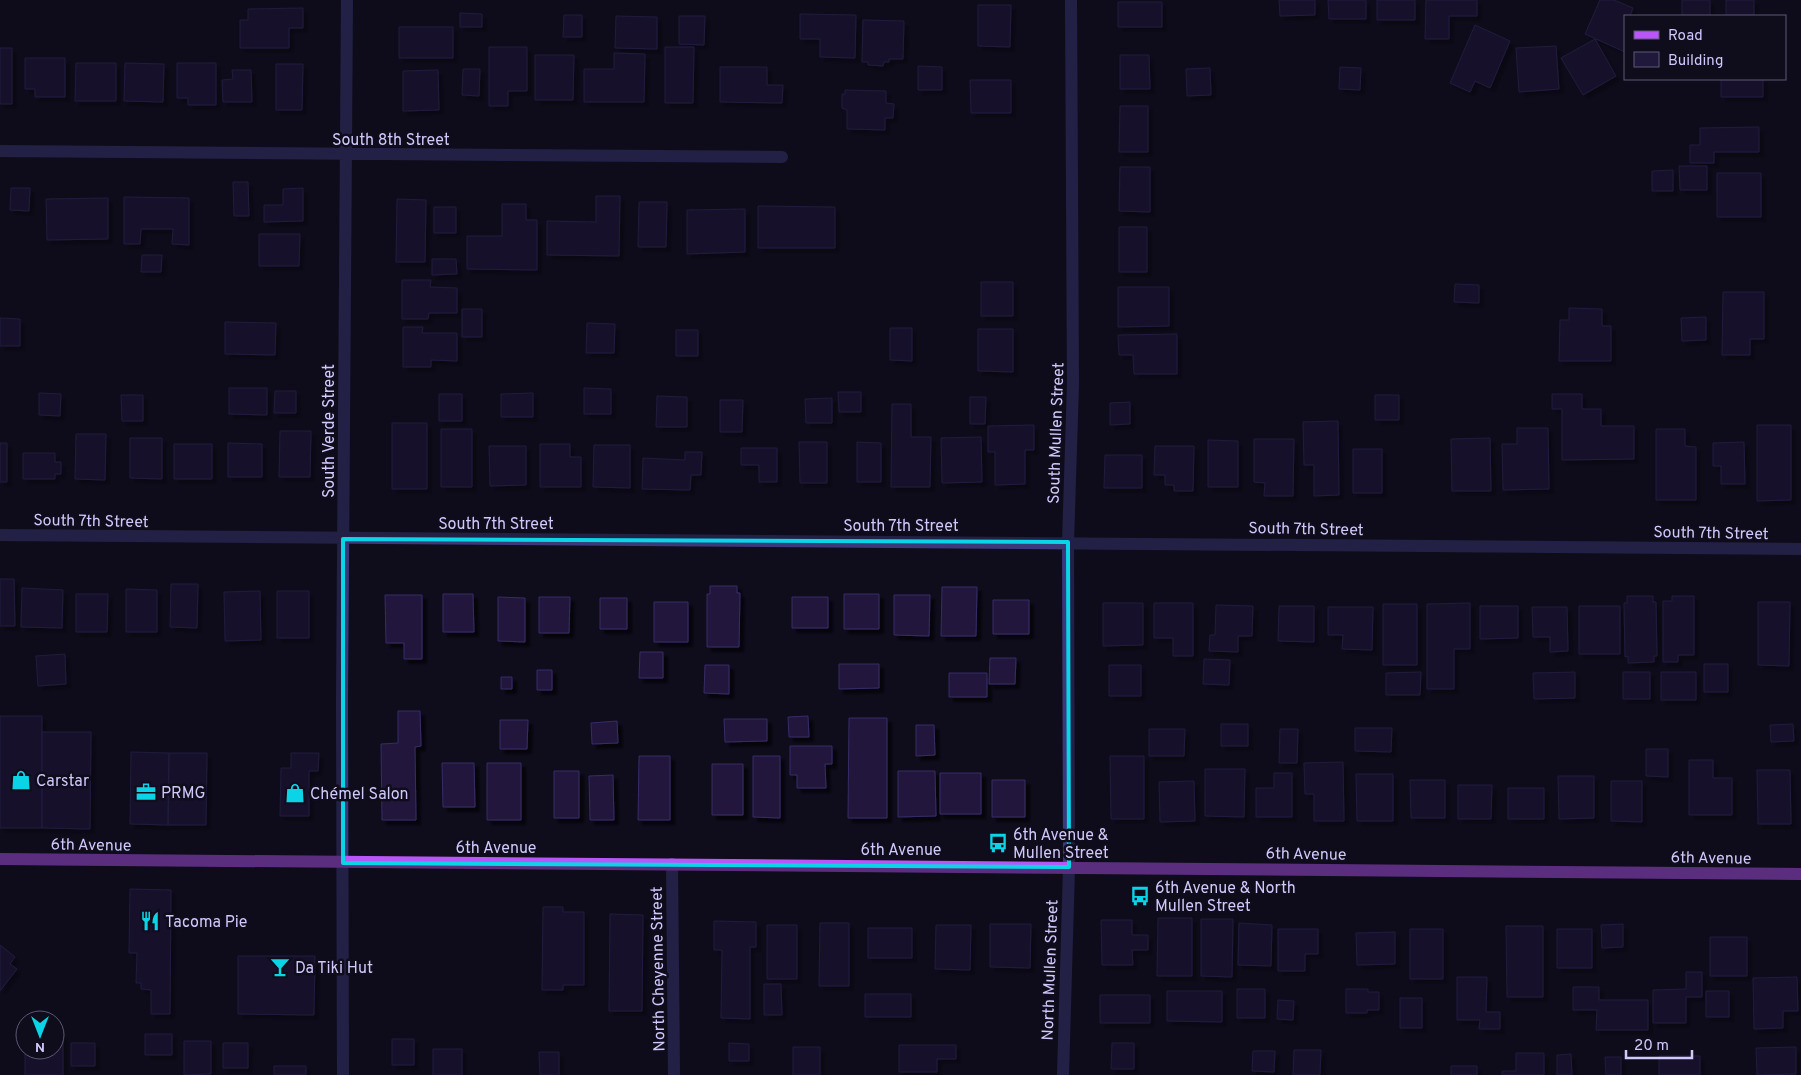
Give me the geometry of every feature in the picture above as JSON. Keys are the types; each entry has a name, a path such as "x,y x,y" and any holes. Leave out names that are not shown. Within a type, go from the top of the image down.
{"main road":[{"name":"6th Avenue","path":"0,859 342,863 1070,866 1801,874"}],"street":[{"name":"South Verde Street","path":"343,1075 342,863 346,0"},
{"name":"South Mullen Street","path":"1070,866 1068,542 1074,384 1072,0"},
{"name":"South 8th Street","path":"0,151 782,157"},
{"name":"South 7th Street","path":"0,535 343,539 1068,542 1801,550"},
{"name":"North Cheyenne Street","path":"672,864 674,1075"},
{"name":"North Mullen Street","path":"1063,1075 1070,866"}],"highlighted area":[{"path":"343,539 1068,542 1069,867 343,863"}],"building":[{"path":"1279,0 1315,0 1315,15 1280,16"},
{"path":"1328,0 1366,0 1366,19 1329,19"},
{"path":"1377,0 1415,0 1415,20 1377,20"},
{"path":"1426,0 1477,0 1477,16 1449,16 1449,39 1425,39"},
{"path":"1600,0 1614,0 1633,8 1630,15 1624,15 1624,52 1585,34"},
{"path":"1682,0 1710,0 1710,15 1682,15"},
{"path":"1726,0 1754,0 1754,15 1726,15"},
{"path":"1118,2 1162,2 1162,27 1118,27"},
{"path":"978,5 1011,5 1010,47 978,46"},
{"path":"303,8 303,28 289,28 289,48 240,48 240,20 248,20 248,9"},
{"path":"460,13 482,14 482,27 460,27"},
{"path":"800,14 856,15 855,58 820,57 820,39 800,39"},
{"path":"564,15 582,15 582,37 563,37"},
{"path":"616,16 657,17 657,49 615,48"},
{"path":"679,16 705,16 704,45 679,44"},
{"path":"863,20 904,21 903,59 889,59 889,62 884,62 883,66 868,65 868,62 862,62"},
{"path":"1475,25 1510,41 1490,88 1475,81 1470,92 1450,83"},
{"path":"399,27 453,27 453,58 399,58"},
{"path":"1595,39 1616,76 1583,95 1561,58"},
{"path":"1556,46 1559,89 1519,92 1516,48"},
{"path":"489,47 527,47 527,91 508,91 508,106 489,106"},
{"path":"665,47 694,47 693,103 665,103"},
{"path":"0,48 12,48 12,104 0,104"},
{"path":"614,53 645,54 644,102 584,102 584,69 614,69"},
{"path":"535,55 574,55 573,100 535,100"},
{"path":"1120,55 1149,55 1150,89 1120,89"},
{"path":"25,58 65,58 65,97 35,97 35,89 25,89"},
{"path":"76,63 116,63 116,101 75,101"},
{"path":"125,63 164,64 163,102 124,101"},
{"path":"177,63 216,63 216,105 188,105 188,98 177,98"},
{"path":"276,64 303,64 302,110 276,110"},
{"path":"918,66 942,67 942,90 918,90"},
{"path":"720,67 767,67 767,85 783,85 782,103 720,102"},
{"path":"1340,67 1361,68 1360,90 1339,89"},
{"path":"1210,68 1211,95 1187,96 1186,69"},
{"path":"463,69 480,69 479,96 462,95"},
{"path":"232,70 251,70 252,102 223,102 222,80 233,79"},
{"path":"438,70 439,110 403,111 403,71"},
{"path":"970,80 1011,80 1011,113 971,113"},
{"path":"1721,80 1763,80 1763,97 1721,97"},
{"path":"845,90 886,91 886,103 894,104 893,118 885,118 885,130 847,129 847,110 842,108 842,94 845,94"},
{"path":"1120,106 1148,106 1148,152 1119,152"},
{"path":"1759,127 1759,152 1714,152 1714,163 1690,163 1690,145 1700,145 1700,128"},
{"path":"1679,166 1707,166 1707,190 1680,190"},
{"path":"1120,167 1150,167 1150,212 1119,211"},
{"path":"1673,170 1673,191 1652,191 1652,171"},
{"path":"1717,173 1761,173 1761,217 1717,217"},
{"path":"233,182 248,182 249,216 234,216"},
{"path":"11,188 30,188 29,211 10,210"},
{"path":"303,188 303,221 264,222 264,205 283,205 283,189"},
{"path":"596,196 620,196 619,256 547,255 547,221 596,222"},
{"path":"124,197 189,198 189,245 172,244 173,229 141,229 140,244 124,244"},
{"path":"108,198 108,239 47,240 46,199"},
{"path":"397,199 426,200 425,262 396,262"},
{"path":"639,202 667,202 666,247 638,247"},
{"path":"502,204 526,204 526,220 537,220 537,270 467,269 467,236 502,236"},
{"path":"758,206 835,207 835,248 758,248"},
{"path":"434,207 456,207 456,233 434,233"},
{"path":"745,209 745,252 687,254 687,210"},
{"path":"1119,227 1147,227 1147,272 1119,272"},
{"path":"259,234 300,234 299,266 259,266"},
{"path":"142,255 162,255 161,272 141,272"},
{"path":"432,259 456,259 457,274 432,275"},
{"path":"402,280 431,280 430,287 457,288 457,313 429,313 428,319 402,319"},
{"path":"981,282 1013,282 1013,316 981,316"},
{"path":"1455,284 1479,285 1479,303 1454,302"},
{"path":"1118,287 1169,287 1169,326 1118,327"},
{"path":"1723,292 1764,292 1764,339 1750,339 1750,355 1722,355"},
{"path":"1569,308 1602,309 1602,326 1611,326 1611,361 1559,361 1560,320 1569,320"},
{"path":"462,309 482,309 482,337 462,337"},
{"path":"1706,317 1706,340 1682,341 1681,318"},
{"path":"0,318 20,319 20,346 0,346"},
{"path":"225,322 276,323 275,355 225,354"},
{"path":"587,323 615,324 614,353 586,353"},
{"path":"403,327 423,327 422,333 457,333 457,361 431,360 431,367 403,367"},
{"path":"890,328 912,328 912,361 890,360"},
{"path":"978,329 1013,329 1013,372 978,371"},
{"path":"676,330 698,330 698,356 676,356"},
{"path":"1177,334 1177,374 1134,374 1133,355 1119,355 1118,335"},
{"path":"229,388 267,388 267,415 229,414"},
{"path":"584,388 611,389 611,414 584,414"},
{"path":"275,391 296,391 296,413 274,413"},
{"path":"838,392 861,392 861,412 839,412"},
{"path":"39,393 61,394 60,416 39,415"},
{"path":"533,393 533,417 501,417 501,394"},
{"path":"439,394 462,394 462,421 439,421"},
{"path":"1552,394 1582,394 1582,409 1601,409 1601,426 1634,426 1634,459 1562,460 1562,409 1552,409"},
{"path":"121,395 143,395 143,421 122,421"},
{"path":"1375,395 1399,395 1399,420 1375,420"},
{"path":"657,396 687,397 687,427 656,427"},
{"path":"970,397 986,397 985,424 970,424"},
{"path":"832,398 832,423 806,423 805,399"},
{"path":"720,400 743,400 742,432 720,432"},
{"path":"1130,402 1130,424 1110,425 1110,403"},
{"path":"892,404 911,404 911,437 931,437 930,487 891,487"},
{"path":"1338,421 1339,495 1314,496 1314,465 1304,465 1303,422"},
{"path":"392,423 427,423 427,489 392,489"},
{"path":"1034,425 1034,450 1025,450 1025,484 995,485 995,452 988,452 988,426"},
{"path":"1757,425 1791,425 1791,500 1757,501"},
{"path":"1517,428 1548,428 1549,489 1503,490 1502,444 1517,444"},
{"path":"441,429 472,429 472,487 441,487"},
{"path":"1656,429 1685,429 1685,446 1696,447 1696,500 1656,500"},
{"path":"280,431 311,431 310,477 279,477"},
{"path":"76,434 106,434 105,480 75,479"},
{"path":"981,437 982,482 942,483 941,438"},
{"path":"130,438 162,438 162,479 130,478"},
{"path":"1490,438 1491,491 1452,491 1451,439"},
{"path":"1254,439 1294,439 1293,496 1264,496 1265,483 1254,482"},
{"path":"1208,440 1238,441 1238,487 1208,487"},
{"path":"799,442 827,442 827,483 800,483"},
{"path":"857,442 881,443 881,482 857,482"},
{"path":"1744,442 1745,484 1721,484 1721,466 1713,466 1713,443"},
{"path":"0,443 7,443 7,482 0,482"},
{"path":"228,443 262,444 262,477 228,477"},
{"path":"174,444 212,444 212,479 174,479"},
{"path":"540,444 570,444 570,457 581,457 581,487 540,487"},
{"path":"594,445 630,445 630,488 593,487"},
{"path":"489,446 526,446 526,485 490,486"},
{"path":"1155,446 1194,446 1193,491 1174,491 1174,485 1165,485 1165,475 1154,475"},
{"path":"741,448 777,448 777,482 759,482 759,465 741,465"},
{"path":"1353,449 1382,449 1382,493 1353,493"},
{"path":"685,452 702,452 701,475 691,475 690,490 642,489 643,458 685,460"},
{"path":"23,453 55,453 55,462 61,462 61,474 55,474 55,479 23,479"},
{"path":"1105,455 1142,455 1142,488 1104,488"},
{"path":"0,579 14,579 15,626 0,626"},
{"path":"171,584 198,584 197,628 170,627"},
{"path":"710,586 737,586 737,593 740,593 739,647 707,647 707,594 710,594"},
{"path":"942,587 977,587 976,636 941,636"},
{"path":"22,588 63,590 62,628 21,627"},
{"path":"126,589 157,590 157,632 126,632"},
{"path":"260,591 261,640 225,641 224,592"},
{"path":"277,591 309,591 309,638 277,638"},
{"path":"76,594 108,594 107,632 76,632"},
{"path":"443,594 473,594 474,632 443,632"},
{"path":"844,594 879,594 879,629 844,629"},
{"path":"385,595 422,595 422,659 404,659 404,643 386,643"},
{"path":"894,595 930,595 929,636 894,635"},
{"path":"1627,596 1653,596 1653,602 1656,602 1657,656 1654,656 1654,662 1628,663 1628,656 1625,657 1624,603 1627,603"},
{"path":"1672,596 1694,596 1694,655 1678,655 1678,662 1663,662 1663,601 1672,601"},
{"path":"498,597 525,598 525,642 498,641"},
{"path":"539,597 570,597 569,633 539,633"},
{"path":"792,597 828,597 828,628 792,628"},
{"path":"600,598 627,598 627,629 600,629"},
{"path":"993,600 1029,600 1029,634 993,634"},
{"path":"654,602 688,602 688,642 654,642"},
{"path":"1758,602 1790,602 1789,666 1758,665"},
{"path":"1103,603 1143,603 1143,645 1103,646"},
{"path":"1154,603 1193,603 1193,656 1173,656 1173,638 1154,638"},
{"path":"1470,603 1470,649 1454,649 1454,689 1427,689 1427,604"},
{"path":"1383,604 1417,604 1417,665 1383,665"},
{"path":"1216,605 1253,606 1252,636 1238,636 1238,652 1209,651 1210,635 1215,635"},
{"path":"1279,606 1314,606 1314,642 1278,641"},
{"path":"1480,606 1518,606 1518,638 1480,639"},
{"path":"1579,606 1620,606 1620,654 1579,654"},
{"path":"1328,607 1373,607 1372,650 1342,649 1343,635 1328,635"},
{"path":"1532,607 1567,607 1568,651 1550,652 1550,637 1533,637"},
{"path":"640,652 663,652 663,678 639,678"},
{"path":"65,654 66,684 38,686 36,656"},
{"path":"990,658 1016,658 1015,684 989,684"},
{"path":"1204,659 1230,660 1229,685 1203,684"},
{"path":"839,664 879,664 879,688 839,689"},
{"path":"1704,664 1728,664 1728,692 1704,692"},
{"path":"705,665 729,665 729,694 704,693"},
{"path":"1109,665 1141,665 1141,696 1109,696"},
{"path":"537,670 552,670 552,690 537,690"},
{"path":"1421,672 1420,695 1386,695 1386,673"},
{"path":"1575,672 1575,698 1534,699 1533,673"},
{"path":"1623,672 1650,672 1650,699 1623,699"},
{"path":"1661,672 1696,672 1696,700 1661,700"},
{"path":"949,673 987,673 987,697 949,697"},
{"path":"501,677 512,677 512,689 501,689"},
{"path":"398,711 420,711 421,746 415,747 416,820 382,820 381,744 398,743"},
{"name":"Carstar","path":"0,716 42,716 42,828 0,828"},
{"path":"808,716 809,737 789,737 788,717"},
{"path":"849,718 887,718 887,818 848,818"},
{"path":"724,719 767,719 767,741 725,742"},
{"path":"500,720 528,720 527,749 500,749"},
{"path":"617,721 618,743 592,744 591,723"},
{"path":"1221,724 1248,724 1248,746 1221,746"},
{"path":"1793,724 1794,741 1771,742 1770,725"},
{"path":"916,725 934,725 935,755 916,756"},
{"path":"1355,728 1392,728 1391,752 1355,751"},
{"path":"1149,729 1185,729 1184,756 1149,756"},
{"path":"1280,729 1298,729 1297,763 1279,763"},
{"path":"42,732 91,732 90,829 42,828"},
{"path":"790,746 832,746 832,764 825,764 826,788 797,788 797,775 790,775"},
{"path":"1646,749 1668,749 1668,777 1646,776"},
{"path":"131,752 169,753 168,825 130,824"},
{"path":"169,753 207,753 206,825 168,825"},
{"name":"Chémel Salon","path":"291,753 319,753 318,771 309,771 309,816 280,816 281,768 291,768"},
{"path":"639,756 670,756 670,820 638,820"},
{"path":"753,756 780,756 780,818 753,817"},
{"path":"1110,756 1144,756 1144,819 1111,819"},
{"path":"1689,760 1713,760 1713,778 1732,778 1732,815 1689,815"},
{"path":"1343,762 1344,821 1314,821 1314,794 1305,794 1304,763"},
{"path":"442,763 474,763 475,807 443,807"},
{"path":"487,763 521,763 521,820 487,820"},
{"path":"712,764 743,764 743,815 712,815"},
{"path":"1205,769 1245,769 1244,817 1205,816"},
{"path":"1757,770 1790,770 1791,824 1758,824"},
{"path":"554,771 579,771 579,818 554,818"},
{"path":"898,771 935,771 936,816 898,817"},
{"path":"940,773 981,773 981,814 940,814"},
{"path":"1274,773 1292,773 1292,817 1256,817 1256,788 1274,788"},
{"path":"1356,774 1393,774 1393,821 1357,821"},
{"path":"613,775 614,820 590,820 589,776"},
{"path":"1558,776 1594,776 1594,818 1559,819"},
{"path":"992,780 1025,780 1025,817 992,817"},
{"path":"1410,780 1445,780 1445,818 1411,818"},
{"path":"1194,781 1195,821 1160,822 1159,782"},
{"path":"1611,781 1642,781 1642,822 1611,821"},
{"path":"1458,785 1492,785 1491,819 1458,819"},
{"path":"1508,788 1544,788 1544,819 1508,819"},
{"name":"Tacoma Pie","path":"130,889 171,890 170,1014 151,1014 151,990 141,989 141,983 136,983 137,953 129,953"},
{"path":"543,907 563,907 563,912 584,912 584,985 563,985 563,990 542,990"},
{"path":"610,914 643,915 642,1011 609,1011"},
{"path":"1158,918 1192,918 1192,976 1157,976"},
{"path":"1201,919 1233,919 1232,977 1201,976"},
{"path":"1101,920 1132,920 1132,935 1148,935 1148,950 1132,950 1133,965 1102,965"},
{"path":"714,921 756,922 756,947 750,947 750,1019 721,1018 722,950 714,950"},
{"path":"820,923 849,923 849,986 819,986"},
{"path":"1239,923 1272,925 1271,966 1238,965"},
{"path":"990,924 1031,924 1030,968 990,967"},
{"path":"1623,924 1623,947 1602,948 1601,925"},
{"path":"767,925 797,925 797,979 767,979"},
{"path":"936,925 971,925 970,970 935,969"},
{"path":"1506,926 1543,926 1543,997 1507,997"},
{"path":"868,928 912,928 912,958 868,958"},
{"path":"1278,929 1318,929 1318,954 1305,954 1305,971 1278,971"},
{"path":"1410,929 1443,929 1443,979 1410,979"},
{"path":"1557,929 1592,929 1592,968 1557,968"},
{"path":"1395,932 1395,964 1357,965 1356,933"},
{"path":"1710,937 1747,937 1747,976 1710,976"},
{"path":"0,945 15,957 10,964 17,969 0,991"},
{"path":"238,956 315,956 314,1015 238,1014"},
{"path":"1686,972 1702,972 1702,997 1686,997 1686,1023 1653,1023 1653,990 1686,989"},
{"path":"1457,977 1487,977 1486,1012 1500,1012 1500,1029 1479,1029 1480,1020 1457,1020"},
{"path":"1797,977 1798,1011 1783,1011 1783,1028 1754,1029 1753,978"},
{"path":"764,984 781,984 782,1015 764,1015"},
{"path":"1573,987 1599,987 1599,1000 1648,1000 1648,1030 1596,1030 1597,1010 1573,1010"},
{"path":"1237,989 1265,989 1265,1018 1237,1018"},
{"path":"1346,989 1368,989 1368,992 1379,992 1379,1010 1367,1010 1367,1013 1346,1013"},
{"path":"1167,991 1222,991 1222,1022 1167,1021"},
{"path":"1706,991 1729,991 1729,1017 1706,1017"},
{"path":"865,994 911,994 911,1017 865,1017"},
{"path":"1100,995 1150,995 1150,1023 1100,1023"},
{"path":"1400,998 1422,998 1422,1028 1400,1028"},
{"path":"1278,1000 1294,1001 1293,1020 1277,1019"},
{"path":"145,1034 172,1034 172,1055 145,1055"},
{"path":"392,1039 414,1039 414,1065 392,1065"},
{"path":"184,1041 211,1041 211,1074 184,1075"},
{"path":"71,1043 95,1043 95,1066 71,1066"},
{"path":"223,1043 248,1043 248,1068 223,1068"},
{"path":"729,1043 749,1044 749,1061 729,1061"},
{"path":"1112,1043 1134,1043 1134,1069 1111,1069"},
{"path":"899,1045 956,1045 956,1059 937,1059 937,1072 899,1072"},
{"path":"793,1047 820,1047 820,1075 793,1075"},
{"path":"1796,1047 1796,1074 1757,1075 1756,1048"},
{"path":"433,1049 462,1049 462,1075 433,1075"},
{"path":"1294,1050 1321,1050 1320,1075 1293,1075"},
{"path":"1253,1051 1275,1051 1274,1072 1252,1071"},
{"path":"539,1052 559,1052 559,1075 540,1075"},
{"path":"1516,1053 1544,1053 1544,1075 1502,1075 1502,1071 1516,1071"},
{"path":"1571,1054 1572,1075 1557,1075 1557,1055"},
{"path":"1659,1056 1700,1056 1700,1075 1659,1075"},
{"path":"1605,1057 1621,1057 1621,1075 1606,1075"},
{"path":"25,1060 63,1060 63,1075 25,1075"},
{"path":"274,1066 306,1066 306,1075 274,1075"},
{"path":"1451,1066 1477,1066 1477,1075 1451,1075"}],"place":[{"name":"Carstar","path":"21,780"},
{"name":"PRMG","path":"146,792"},
{"name":"Chémel Salon","path":"295,793"},
{"name":"6th Avenue & Mullen Street","path":"998,843"},
{"name":"6th Avenue & North Mullen Street","path":"1140,896"},
{"name":"Tacoma Pie","path":"150,921"},
{"name":"Da Tiki Hut","path":"280,967"}]}
